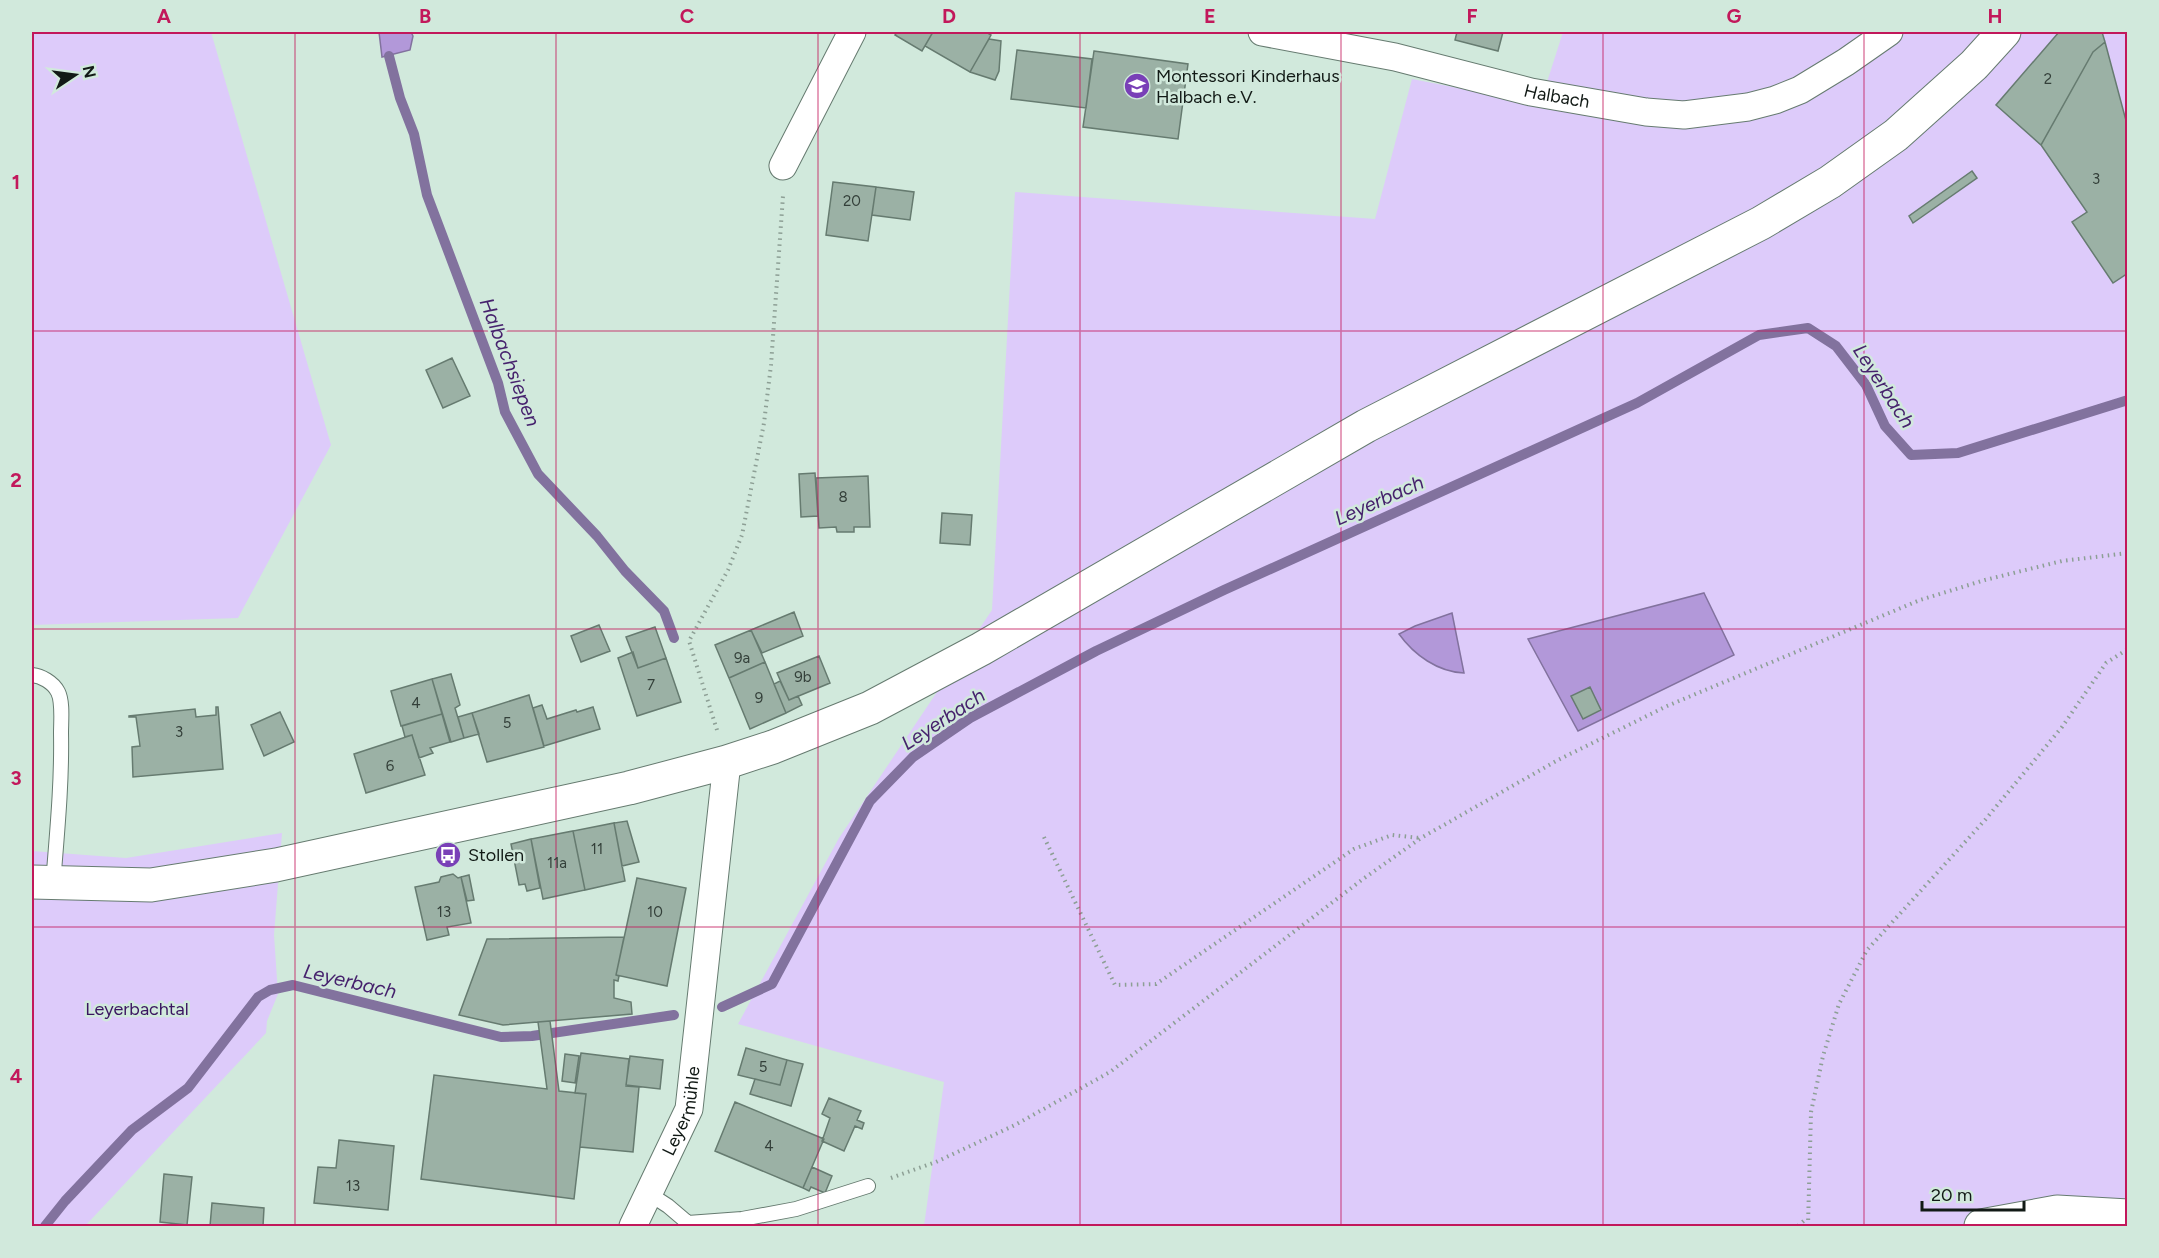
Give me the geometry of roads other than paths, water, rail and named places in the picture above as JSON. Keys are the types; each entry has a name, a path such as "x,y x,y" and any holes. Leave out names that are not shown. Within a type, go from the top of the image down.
{"main road":[{"path":"42,883 151,885 276,865 578,800 727,762 773,747 870,708 981,650 1366,426 1771,217 1830,182 1896,135 1974,65 2004,32"},
{"path":"1981,1227 2057,1212 2127,1216"}],"street":[{"path":"783,166 852,32"},
{"name":"Halbach","path":"1262,32 1395,57 1531,92 1646,112 1684,115 1748,107 1800,90 1889,32"},
{"name":"Leyermühle","path":"633,1227 689,1108 727,762"}],"lane":[{"path":"32,675 51,683 58,693 62,718 62,777 42,883"},
{"path":"648,1193 688,1223 742,1219 785,1211 868,1186"}],"waterway":[{"name":"Halbachsiepen","path":"389,56 400,98 414,134 427,195 498,383 505,412 538,474 664,611 674,638"},
{"name":"Leyerbach","path":"722,1007 772,984 870,801 913,757 970,718 1096,651 1224,590 1637,403 1759,335 1808,328 1836,346 1866,385 1885,426 1911,455 1958,453 2128,400"},
{"name":"Leyerbach","path":"45,1226 65,1201 132,1130 188,1088 258,997 270,990 293,985 501,1037 532,1036 674,1015"}],"place":[{"name":"Montessori Kinderhaus Halbach e.V.","path":"1137,86"},
{"name":"Stollen","path":"448,855"}],"park label":[{"name":"Leyerbachtal","path":"137,1009"}]}
